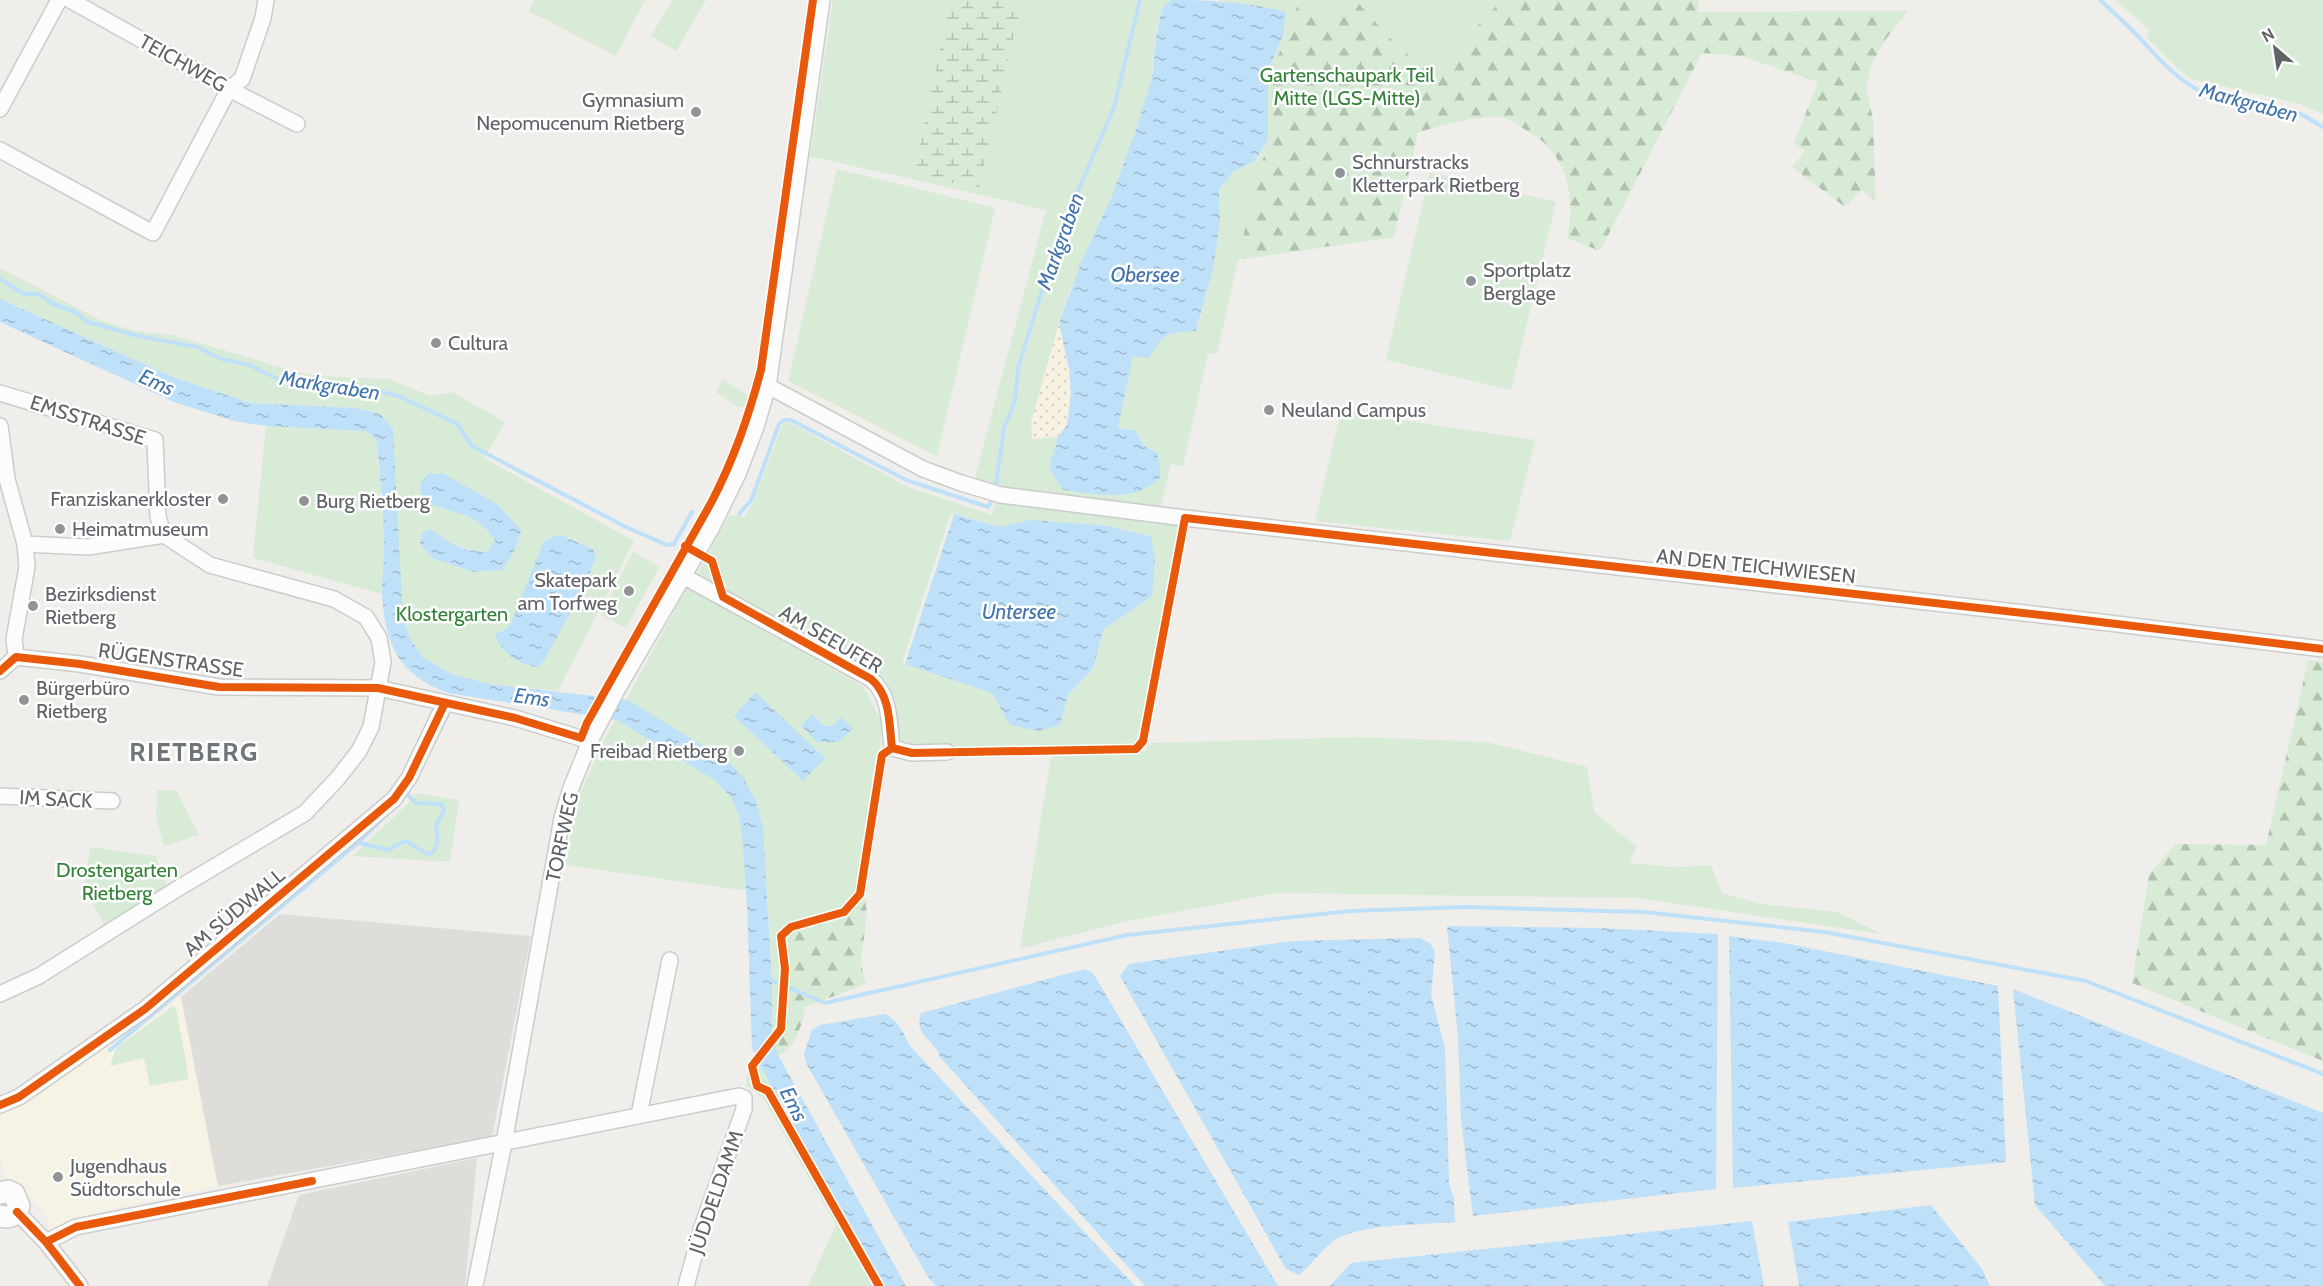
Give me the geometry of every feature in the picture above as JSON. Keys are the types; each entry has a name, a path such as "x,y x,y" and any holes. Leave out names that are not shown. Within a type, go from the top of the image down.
{"street":[{"path":"0,109 59,0"},
{"name":"TEICHWEG","path":"70,0 297,124"},
{"path":"0,150 153,233 229,88 242,80 263,18 266,0"},
{"name":"TORFWEG","path":"475,1286 504,1143 562,818 586,740 597,727 711,529 738,474 756,427 768,386 822,0"},
{"name":"AN DEN TEICHWIESEN","path":"768,386 923,469 1001,495 2323,649"},
{"name":"EMSSTRASSE","path":"0,393 155,440 158,517 164,535"},
{"path":"0,426 7,479 25,544 27,567 14,639 16,657 0,670"},
{"path":"0,994 39,976 177,889 305,813 338,778 359,751 371,727 383,662 379,638 366,617 334,599 210,564 164,535 88,547 25,544"},
{"name":"AM SEEUFER","path":"683,576 872,679 886,696 892,748 912,753 947,752"},
{"name":"RÜGENSTRASSE","path":"16,657 80,664 219,687 378,688 515,718 586,740"},
{"name":"AM SÜDWALL","path":"0,1105 19,1097 145,1010 394,799 409,778 445,703"},
{"name":"IM SACK","path":"0,796 112,801"},
{"path":"46,1242 76,1227 504,1143 639,1114 670,960"},
{"name":"JÜDDELDAMM","path":"639,1114 732,1096 744,1098 744,1109 702,1227 686,1286"},
{"path":"1,1189 14,1194 18,1199 9,1214 46,1242 80,1286"}],"shaded area":[{"path":"280,914 531,936 492,1137 218,1186 181,997"},
{"path":"181,997 218,1186 91,1214 50,1230 46,1214 23,1189 7,1182 0,1155 0,1109 108,1041 113,1048"},
{"path":"477,1158 465,1286 267,1286 299,1195"}],"green space":[{"path":"534,0 645,0 616,56 529,11"},
{"path":"672,0 706,0 676,51 651,36"},
{"name":"Gartenschaupark Teil Mitte (LGS-Mitte)","path":"833,0 950,0 914,174 979,189 1022,0 1170,0 1159,19 1149,87 1127,156 1112,196 1070,290 1055,337 1032,439 1058,437 1049,467 1144,446 1136,431 1118,428 1133,355 1175,332 1197,330 1213,270 1220,222 1219,190 1233,172 1256,161 1268,140 1268,71 1283,35 1286,13 1216,0 1502,0 1430,75 1394,237 1238,260 1217,354 1208,353 1183,466 1171,464 1161,506 1007,490 974,481 1046,210 810,156"},
{"path":"950,0 1022,0 979,189 914,174"},
{"path":"1502,0 1699,0 1698,12 1908,11 1885,40 1871,66 1866,88 1873,119 1876,201 1861,190 1845,207 1792,167 1805,151 1794,143 1818,82 1740,56 1702,53 1600,251 1567,238 1570,214 1569,191 1562,168 1547,145 1510,120 1488,117 1418,133 1394,237 1238,259 1260,165 1273,140 1273,69 1298,5 1346,16 1359,4 1389,37 1430,75"},
{"path":"2116,0 2323,0 2323,114 2301,104 2192,79 2178,69 2147,38 2149,30"},
{"path":"837,169 995,208 937,456 788,381"},
{"name":"Sportplatz Berglage","path":"1430,172 1556,202 1511,390 1386,360"},
{"name":"Klostergarten","path":"0,268 102,321 135,331 173,335 297,372 319,376 389,379 431,396 452,392 505,422 484,458 634,541 558,691 489,684 455,675 423,658 411,640 403,618 380,414 357,408 251,403 173,377 0,299","holes":["497,504 502,570 474,572 434,559 439,534 462,547 487,552 495,541 476,521 433,506","558,536 575,540 593,549 596,559 585,588 544,661 538,667 530,666 512,657 503,647 497,633 505,630 511,623 544,542 550,537"]},
{"path":"723,379 749,397 745,407 738,407 716,392"},
{"path":"1341,411 1535,440 1510,541 1315,521"},
{"path":"789,422 908,487 992,515 996,502 1174,521 1178,529 1141,740 1135,746 912,748 899,743 891,694 886,681 696,577 729,515 744,517 753,503 783,424","holes":["954,514 1000,527 1029,520 1102,525 1151,536 1151,596 1103,630 1094,667 1068,695 1060,725 1010,725 992,693"]},
{"path":"266,426 364,431 375,436 385,540 382,594 253,558"},
{"name":"Skatepark am Torfweg","path":"633,551 659,567 626,628 601,615"},
{"name":"Freibad Rietberg","path":"687,587 864,687 881,720 881,744 877,756 886,756 864,895 847,915 866,984 805,1007 794,1041 778,1055 772,1035 772,981 767,887 741,890 565,865 578,798 602,744"},
{"path":"2308,660 2323,662 2323,1061 2132,983 2149,874 2176,844 2266,845"},
{"path":"1357,737 1487,742 1587,767 1594,812 1637,847 1629,863 1674,867 1711,865 1722,893 1760,904 1838,912 1881,934 1638,898 1278,893 1123,922 1020,949 1051,757 1145,751 1151,743"},
{"path":"157,790 176,790 199,835 164,846 156,817"},
{"path":"416,793 459,800 450,862 352,856 407,805"},
{"name":"Drostengarten Rietberg","path":"90,847 156,856 167,887 104,925 85,887"},
{"path":"864,895 867,912 861,963 866,984 805,1007 794,1041 778,1055 775,1047 786,1031 791,969 787,939 793,933 847,914"},
{"path":"173,1006 176,1008 189,1079 150,1086 144,1058 110,1066 116,1048"},
{"path":"755,1055 886,1286 808,1286 836,1225 763,1098 746,1086 748,1065"}],"sand":[{"path":"1059,323 1069,366 1071,396 1069,410 1058,437 1032,439 1031,422"}],"water":[{"name":"Obersee","path":"1170,0 1228,2 1286,12 1283,35 1268,71 1268,140 1255,161 1233,172 1219,190 1220,222 1213,270 1196,331 1173,333 1167,336 1158,343 1149,358 1133,356 1118,428 1136,431 1144,446 1157,453 1160,478 1149,486 1126,494 1101,495 1063,490 1049,467 1058,437 1067,425 1071,393 1069,369 1059,323 1082,260 1112,196 1135,133 1152,77 1156,36 1162,9"},
{"name":"Ems","path":"0,299 173,377 250,403 357,408 380,414 393,429 403,618 411,640 423,658 455,675 489,684 628,700 728,761 743,777 756,801 763,828 772,981 772,1035 778,1055 906,1286 886,1286 759,1064 752,1047 742,833 739,816 731,797 713,779 617,720 448,693 431,686 406,667 391,643 384,612 382,594 383,514 377,442 374,436 364,431 266,426 234,421 174,402 0,322"},
{"path":"442,473 497,504 521,530 516,548 502,570 474,572 434,559 420,544 422,534 429,529 469,550 487,552 495,541 479,523 471,518 421,500 420,484 428,474"},
{"name":"Untersee","path":"954,514 1000,527 1029,520 1102,525 1151,536 1155,559 1152,596 1103,630 1094,667 1068,695 1060,725 1038,731 1010,725 992,693 905,664"},
{"path":"554,536 563,536 593,549 596,559 583,592 544,661 538,667 524,664 512,657 502,648 495,635 505,630 511,623 544,541"},
{"path":"755,692 825,758 803,781 734,716"},
{"path":"812,714 824,726 832,726 841,717 853,728 839,742 817,742 801,726"},
{"path":"1447,926 1600,928 1718,934 1716,1189 1473,1216 1461,1120 1458,1038"},
{"path":"1729,936 1784,943 1998,986 2006,1162 1733,1188"},
{"path":"1420,938 1430,943 1435,952 1431,995 1445,1048 1449,1183 1454,1199 1455,1222 1357,1231 1332,1242 1299,1275 1286,1269 1120,976 1129,964 1292,941"},
{"path":"1085,969 1093,973 1278,1286 1145,1286 940,1057 920,1027 921,1013"},
{"path":"2013,989 2323,1113 2323,1286 2105,1286 2035,1205"},
{"path":"885,1014 897,1023 909,1045 1135,1286 936,1286 928,1277 806,1063 804,1054 812,1030 820,1025"},
{"path":"1931,1205 1982,1269 1990,1286 1799,1286 1788,1222"},
{"path":"1752,1221 1764,1286 1330,1286 1351,1263"}],"pier":[{"path":"951,513 954,514 905,664 902,663"}],"waterway":[{"name":"Markgraben","path":"996,485 1004,428 1015,401 1018,368 1060,233 1114,107 1140,0"},
{"name":"Markgraben","path":"2100,0 2173,72 2200,91 2301,114 2323,127"},
{"name":"Markgraben","path":"0,279 24,294 38,294 53,304 75,312 88,322 138,336 197,347 221,359 249,365 278,379 324,383 340,387 361,387 399,396 457,424 472,446 626,527 667,545 674,544 692,512"},
{"name":"Markgraben","path":"739,514 751,501 779,424 784,420 791,420 906,480 988,507 992,500"},
{"path":"439,732 448,714"},
{"path":"360,843 388,850 405,841 430,854 436,848 438,841 436,825 444,811 441,804 416,803 407,794"},
{"path":"110,1050 359,842 387,814"},
{"path":"768,979 825,1003 1127,935 1350,911 1465,907 1644,912 1824,932 2086,981 2323,1074"}],"cycle path":[{"path":"0,671 16,657 80,664 219,687 378,688 515,718 581,738 587,723 711,503 734,454 751,405 761,370 813,0"},
{"path":"892,748 912,753 1136,749 1143,741 1185,518 2323,649"},
{"path":"685,546 712,561 723,597 871,679 878,686 886,702 892,748"},
{"path":"0,1105 19,1097 145,1009 394,799 409,778 445,703"},
{"path":"879,1286 768,1091 757,1086 752,1066 781,1029 785,969 781,936 791,927 844,912 860,894 882,755 892,748"},
{"path":"46,1242 76,1227 312,1181"},
{"path":"17,1212 46,1242 80,1286"}],"place":[{"name":"Gymnasium Nepomucenum Rietberg","path":"696,112"},
{"name":"Schnurstracks Kletterpark Rietberg","path":"1340,173"},
{"name":"Sportplatz Berglage","path":"1471,281"},
{"name":"Cultura","path":"436,343"},
{"name":"Neuland Campus","path":"1269,410"},
{"name":"Franziskanerkloster","path":"223,499"},
{"name":"Burg Rietberg","path":"304,501"},
{"name":"Heimatmuseum","path":"60,529"},
{"name":"Skatepark am Torfweg","path":"629,591"},
{"name":"Bezirksdienst Rietberg","path":"33,606"},
{"name":"Bürgerbüro Rietberg","path":"24,700"},
{"name":"Freibad Rietberg","path":"739,751"},
{"name":"Jugendhaus Südtorschule","path":"58,1177"}],"district":[{"name":"RIETBERG","path":"194,752"}]}
